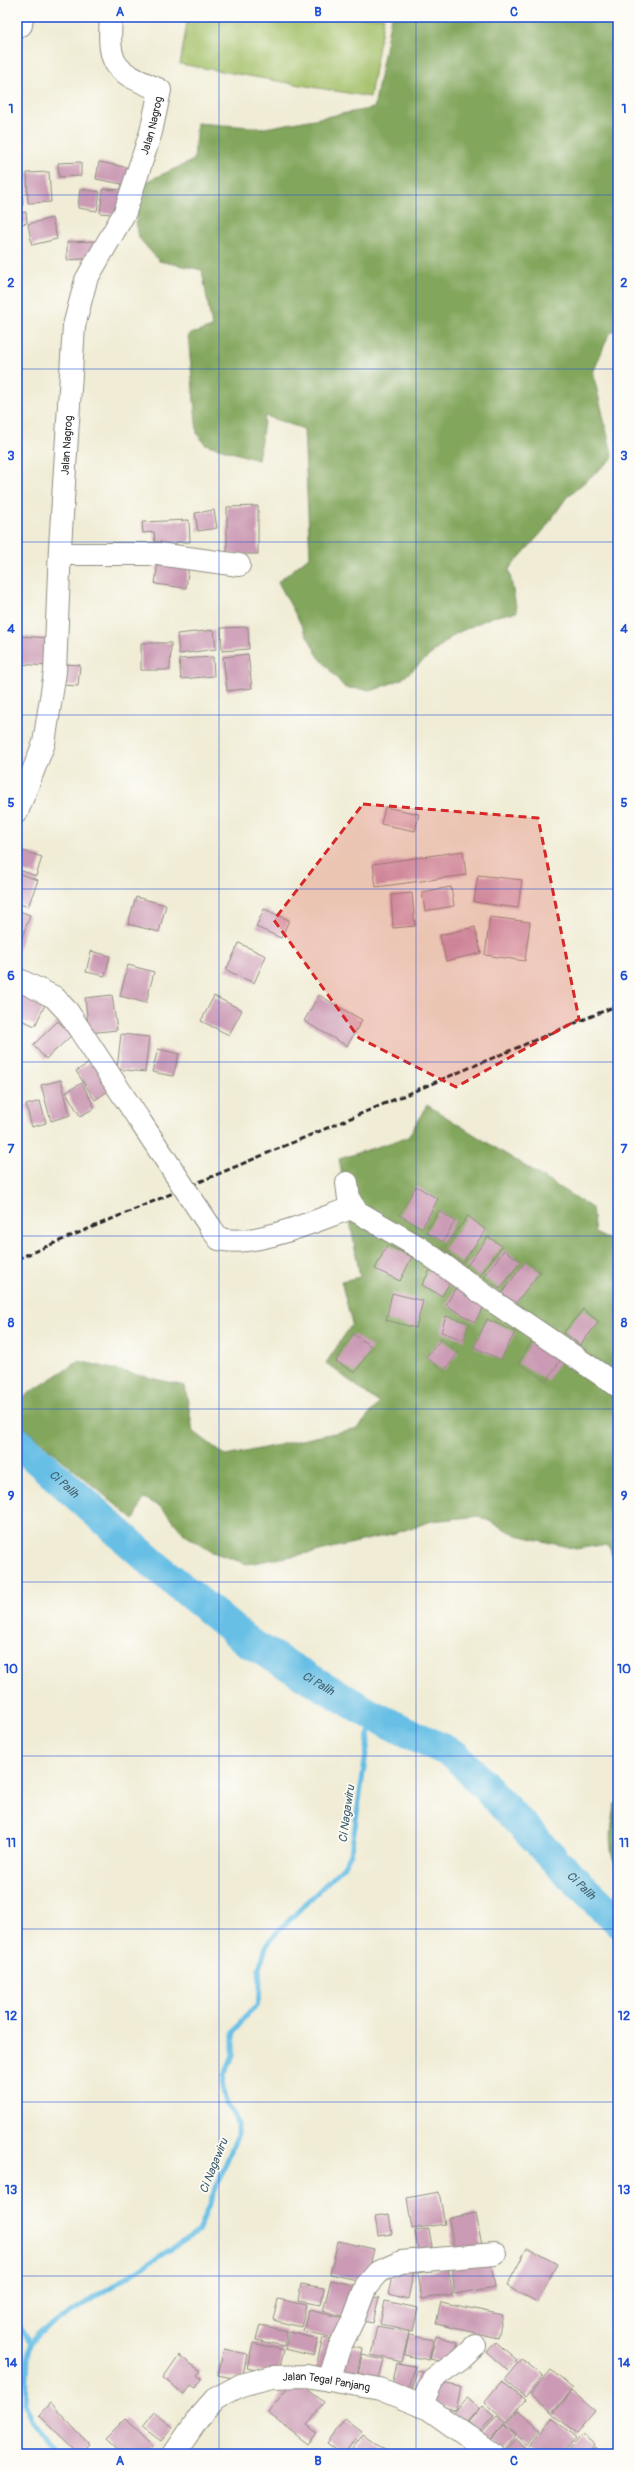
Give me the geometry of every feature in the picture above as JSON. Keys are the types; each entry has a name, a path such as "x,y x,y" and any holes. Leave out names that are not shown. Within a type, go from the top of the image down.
{"street":[{"name":"Jalan Nagrog","path":"17,812 45,735 55,672 60,554 74,326 86,280 125,212 150,132 160,90 125,75 114,64 111,48 112,17"},
{"path":"60,554 158,554 239,565"},
{"path":"17,979 54,997 68,1012 218,1239 230,1242 252,1241 354,1207"},
{"path":"347,1183 349,1199 356,1211 420,1248 497,1304 618,1386"},
{"path":"329,2380 339,2349 354,2318 366,2286 378,2272 400,2262 495,2254"},
{"path":"421,2406 433,2379 475,2346"},
{"name":"Jalan Tegal Panjang","path":"174,2454 200,2416 215,2399 241,2384 272,2377 307,2376 380,2389 421,2406 459,2430 492,2454"}],"highlighted area":[{"path":"363,804 538,818 579,1019 456,1087 359,1038 274,920"}],"green space":[{"path":"188,17 384,17 370,97 180,64"},
{"path":"391,17 618,17 618,329 609,334 593,373 613,458 567,497 543,531 509,569 517,612 492,617 455,634 402,679 374,690 345,688 318,656 278,582 310,556 304,429 265,416 258,460 205,444 197,433 188,335 212,327 202,270 159,261 139,238 136,221 141,184 194,160 197,123 265,128 374,108"},
{"path":"427,1105 592,1208 595,1233 618,1244 618,1571 608,1544 576,1549 517,1535 479,1516 432,1521 396,1533 315,1552 247,1564 212,1552 185,1535 161,1507 144,1498 134,1520 17,1422 17,1401 79,1361 185,1386 193,1431 226,1456 358,1428 379,1403 326,1363 352,1324 341,1281 360,1277 339,1159 408,1137"},
{"path":"618,1802 618,1868 612,1853 611,1837 615,1804"}],"building":[{"path":"81,162 81,176 59,177 58,163"},
{"path":"99,162 130,168 127,185 96,179"},
{"path":"21,165 23,205 17,206 17,166"},
{"path":"49,172 51,202 28,203 27,173"},
{"path":"80,189 100,192 97,211 78,208"},
{"path":"103,189 123,190 121,215 100,213"},
{"path":"26,212 27,223 17,225 17,213"},
{"path":"52,218 57,239 32,245 28,224"},
{"path":"95,241 96,258 67,260 67,242"},
{"path":"258,506 258,554 227,554 227,507"},
{"path":"214,510 217,528 198,531 195,513"},
{"path":"189,520 190,542 176,542 176,546 162,547 162,542 155,542 154,532 143,533 142,522"},
{"path":"158,561 189,565 186,588 155,584"},
{"path":"248,627 249,649 222,651 221,628"},
{"path":"214,630 216,649 179,654 177,634"},
{"path":"17,636 51,638 49,666 17,664"},
{"path":"141,643 171,643 170,670 141,670"},
{"path":"248,654 252,688 227,691 223,657"},
{"path":"213,657 214,676 181,679 179,659"},
{"path":"65,664 80,665 78,686 63,685"},
{"path":"385,807 419,814 415,831 381,824"},
{"path":"17,849 42,857 36,876 17,869"},
{"path":"463,851 466,875 376,887 373,864"},
{"path":"17,873 38,880 28,907 17,903"},
{"path":"478,875 522,880 518,908 474,902"},
{"path":"451,887 454,906 425,911 422,892"},
{"path":"412,893 415,926 393,928 391,895"},
{"path":"136,897 166,905 159,932 128,924"},
{"path":"264,909 289,920 281,938 256,927"},
{"path":"17,910 30,915 17,953"},
{"path":"490,917 530,922 525,961 485,955"},
{"path":"475,927 481,953 446,961 440,935"},
{"path":"239,943 266,956 254,983 226,970"},
{"path":"91,951 110,956 105,976 86,972"},
{"path":"128,965 154,972 146,1003 120,996"},
{"path":"23,985 49,996 35,1026 17,1018 17,999"},
{"path":"112,995 117,1030 89,1033 85,998"},
{"path":"319,995 362,1020 347,1046 304,1021"},
{"path":"214,996 242,1010 229,1035 201,1021"},
{"path":"58,1021 72,1035 46,1059 33,1045"},
{"path":"121,1034 149,1037 145,1072 117,1069"},
{"path":"158,1049 179,1054 173,1076 152,1072"},
{"path":"94,1060 112,1088 95,1100 76,1071"},
{"path":"61,1080 70,1115 51,1121 41,1085"},
{"path":"82,1083 95,1108 80,1116 66,1092"},
{"path":"40,1101 46,1123 32,1127 26,1105"},
{"path":"416,1186 438,1199 422,1228 399,1215"},
{"path":"439,1211 455,1221 443,1242 426,1232"},
{"path":"468,1216 486,1230 462,1263 443,1249"},
{"path":"488,1237 502,1246 479,1277 466,1267"},
{"path":"387,1245 412,1257 400,1281 375,1269"},
{"path":"504,1250 521,1261 500,1289 484,1277"},
{"path":"526,1261 540,1272 515,1304 501,1294"},
{"path":"430,1270 451,1281 442,1296 422,1285"},
{"path":"456,1287 486,1303 475,1322 446,1305"},
{"path":"392,1293 423,1301 416,1328 386,1320"},
{"path":"583,1309 599,1322 580,1345 564,1332"},
{"path":"446,1316 469,1323 464,1340 441,1332"},
{"path":"487,1319 515,1332 501,1360 474,1347"},
{"path":"353,1334 372,1347 355,1373 336,1361"},
{"path":"441,1339 459,1352 444,1371 426,1357"},
{"path":"532,1341 561,1359 547,1381 518,1363"},
{"path":"439,2192 445,2224 412,2229 407,2198"},
{"path":"476,2213 482,2246 454,2250 449,2218"},
{"path":"389,2214 392,2234 378,2236 375,2216"},
{"path":"429,2229 432,2247 418,2250 415,2231"},
{"path":"338,2241 374,2249 366,2282 330,2274"},
{"path":"527,2248 557,2264 537,2302 507,2286"},
{"path":"490,2259 495,2287 455,2294 451,2266"},
{"path":"395,2265 414,2270 408,2299 388,2294"},
{"path":"448,2268 453,2294 422,2299 418,2273"},
{"path":"331,2280 361,2287 353,2319 323,2311"},
{"path":"301,2284 324,2288 321,2305 298,2301"},
{"path":"363,2295 379,2298 373,2323 357,2320"},
{"path":"278,2299 306,2305 301,2327 273,2320"},
{"path":"385,2301 418,2308 413,2331 380,2324"},
{"path":"441,2302 503,2315 498,2338 436,2324"},
{"path":"308,2310 345,2318 340,2339 303,2331"},
{"path":"260,2325 287,2331 284,2346 256,2340"},
{"path":"377,2326 409,2332 402,2362 371,2355"},
{"path":"289,2332 318,2339 314,2356 285,2349"},
{"path":"409,2335 433,2340 429,2360 405,2355"},
{"path":"436,2336 458,2342 452,2364 430,2359"},
{"path":"323,2338 336,2341 329,2373 315,2370"},
{"path":"496,2342 517,2360 508,2371 487,2352"},
{"path":"253,2343 284,2350 278,2375 247,2368"},
{"path":"341,2344 362,2349 356,2379 335,2374"},
{"path":"224,2349 247,2354 242,2380 218,2375"},
{"path":"179,2355 200,2371 197,2375 202,2379 196,2388 191,2385 184,2394 163,2378"},
{"path":"362,2355 384,2360 378,2384 357,2380"},
{"path":"522,2359 543,2376 525,2397 505,2380"},
{"path":"397,2363 415,2366 408,2394 391,2390"},
{"path":"417,2370 429,2373 423,2399 411,2396"},
{"path":"551,2370 573,2389 552,2413 530,2394"},
{"path":"294,2379 324,2402 307,2425 317,2433 308,2444 268,2413"},
{"path":"432,2381 461,2387 456,2410 427,2404"},
{"path":"502,2381 525,2400 506,2422 484,2402"},
{"path":"572,2391 595,2411 576,2433 553,2414"},
{"path":"467,2398 479,2408 465,2424 453,2414"},
{"path":"50,2403 89,2444 79,2454 39,2415"},
{"path":"482,2406 494,2416 480,2432 468,2422"},
{"path":"518,2410 541,2429 527,2444 505,2425"},
{"path":"154,2412 173,2427 161,2441 142,2427"},
{"path":"497,2416 505,2423 489,2441 481,2434"},
{"path":"553,2418 576,2438 562,2454 538,2454 529,2446"},
{"path":"125,2419 153,2446 146,2454 121,2454 105,2439"},
{"path":"345,2419 361,2431 345,2454 342,2454 327,2443"},
{"path":"504,2425 516,2436 503,2451 491,2440"},
{"path":"363,2434 386,2451 384,2454 356,2454 351,2451"},
{"path":"583,2434 596,2445 589,2454 565,2454"},
{"path":"516,2439 533,2454 503,2454"},
{"path":"597,2447 605,2454 590,2454"}],"waterway":[{"name":"Ci Palih","path":"17,1442 157,1567 248,1642 372,1715 455,1755 559,1864 618,1921"},
{"name":"Ci Nagawiru","path":"59,2454 31,2419 26,2405 28,2356 31,2343 38,2333 198,2232 237,2136 237,2125 233,2111 226,2103 223,2090 224,2075 233,2056 233,2033 241,2021 257,2006 260,1990 259,1968 266,1947 275,1934 344,1866 351,1853 372,1715"},
{"path":"17,2322 31,2343"}],"railway":[{"path":"17,1259 618,1005"}]}
